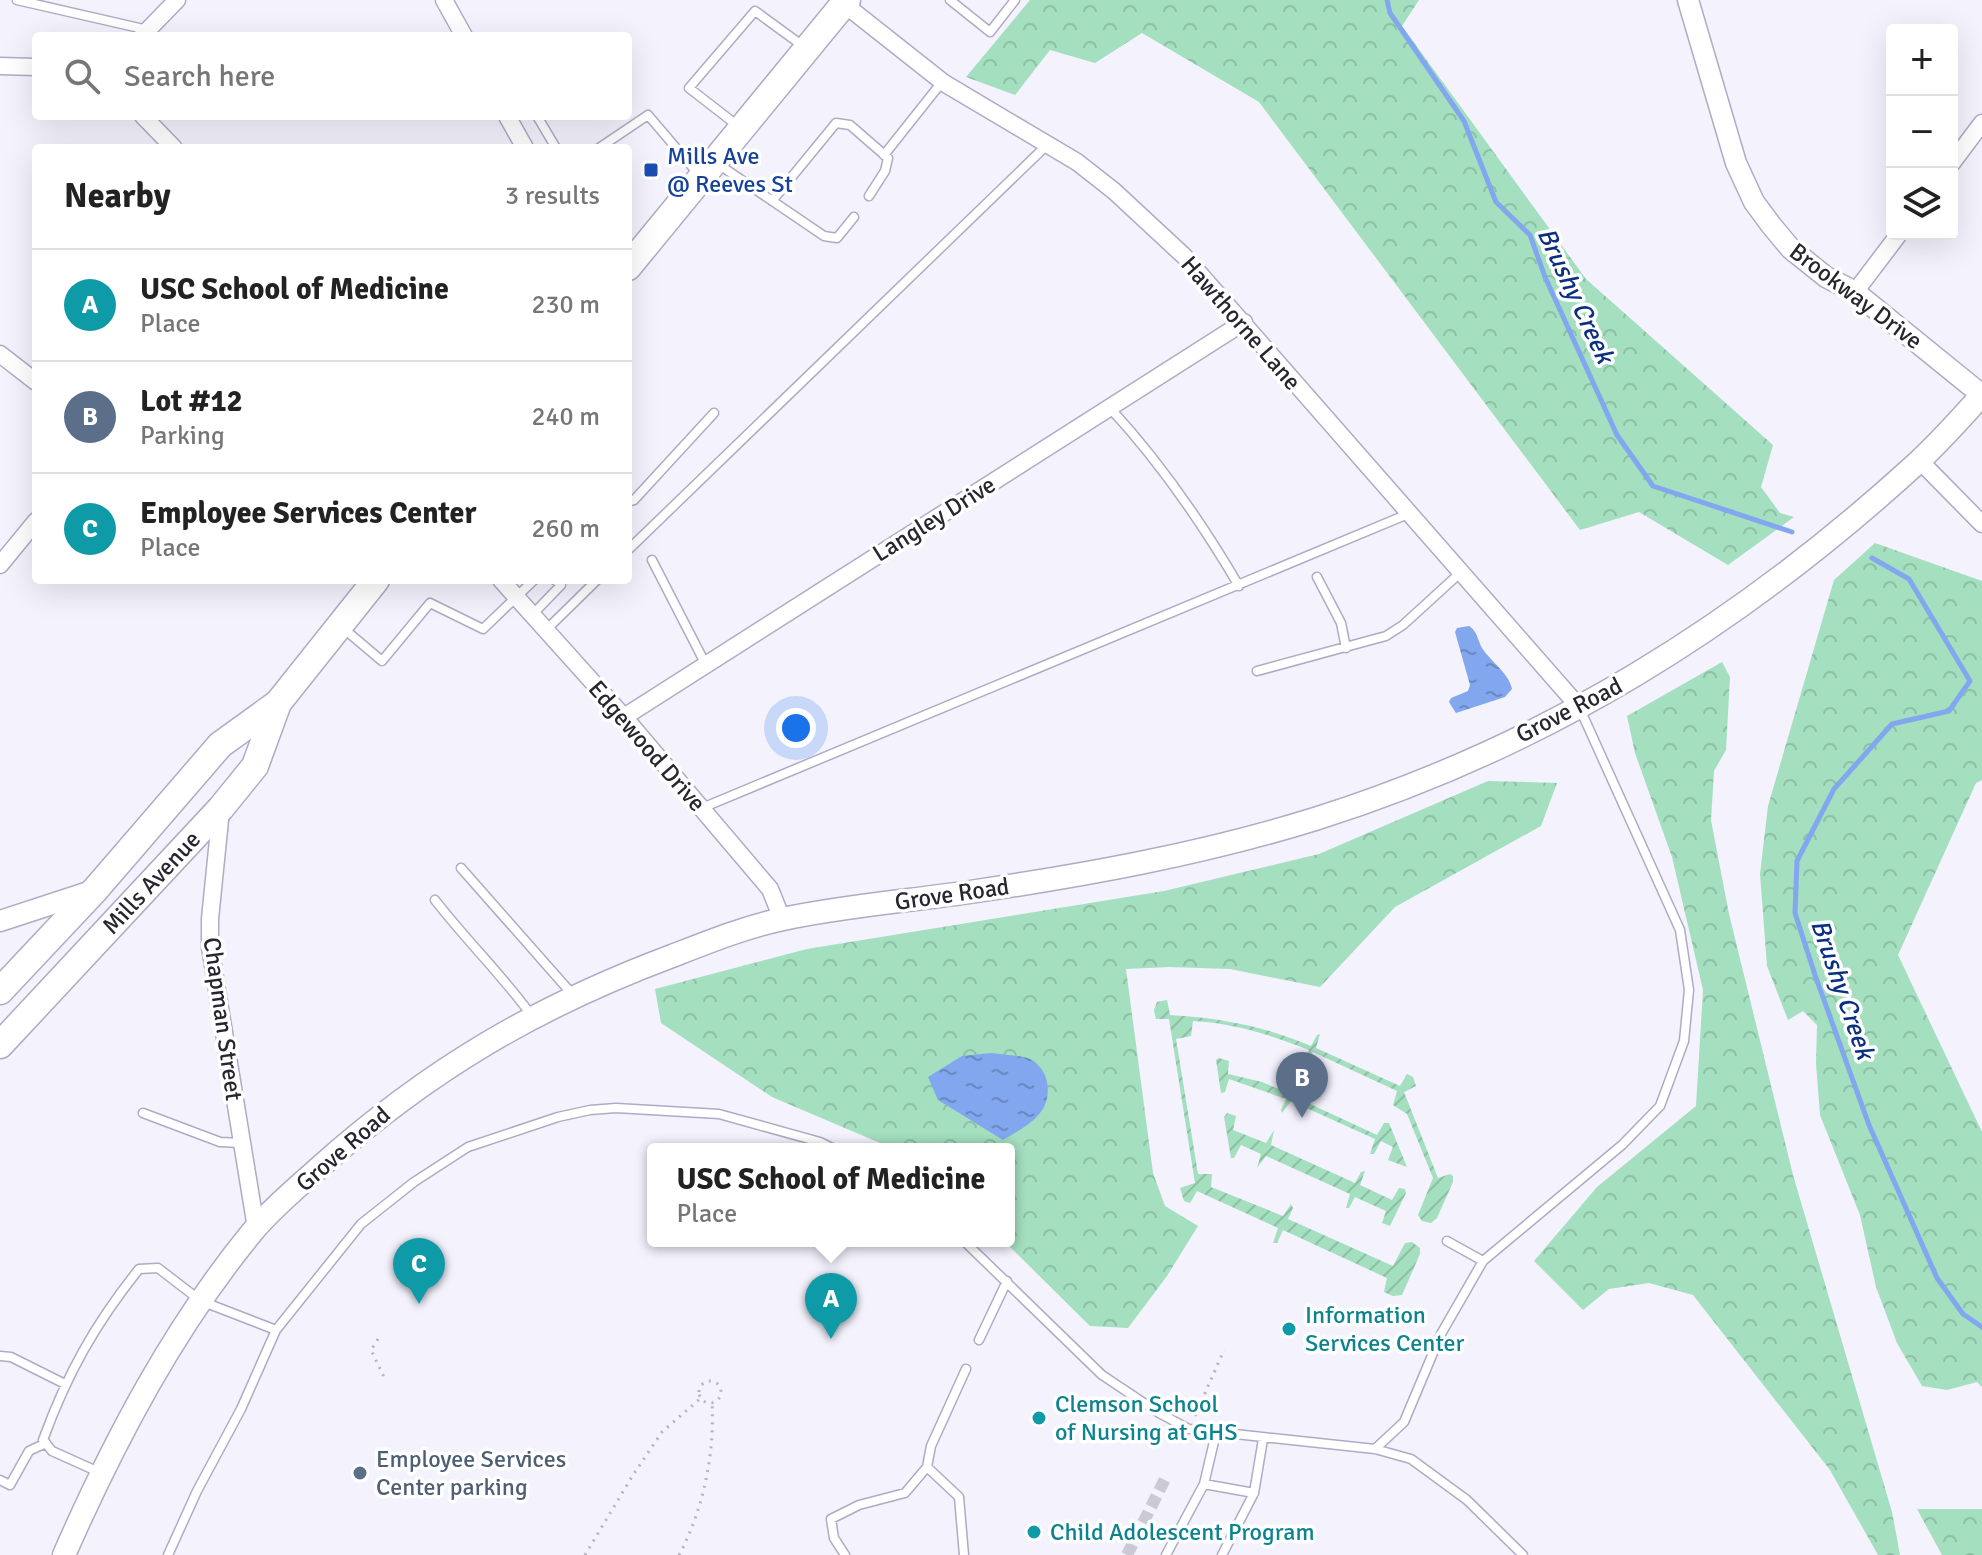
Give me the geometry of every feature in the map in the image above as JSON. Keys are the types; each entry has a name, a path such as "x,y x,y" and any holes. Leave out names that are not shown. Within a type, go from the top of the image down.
{"main road":[{"path":"632,262 843,1"},
{"name":"Grove Road","path":"64,1555 131,1415 201,1301 256,1228 343,1146 411,1092 471,1052 573,996 712,940 782,919 1018,885 1217,846 1316,819 1471,760 1580,708 1703,635 1796,566 1920,461 1982,395"},
{"name":"Mills Avenue","path":"0,991 95,890 220,745 278,703 373,584"},
{"name":"Mills Avenue","path":"0,1045 221,808 255,766 278,703"}],"street":[{"path":"146,32 177,0"},
{"path":"444,0 462,32"},
{"name":"Brookway Drive","path":"1688,0 1736,163 1754,202 1791,249 1826,277 1855,292 1982,395"},
{"name":"Hawthorne Lane","path":"843,1 942,82 1077,162 1114,191 1184,256 1580,708"},
{"path":"0,66 32,67"},
{"path":"147,120 170,144"},
{"path":"509,120 523,144"},
{"path":"1958,155 1982,123"},
{"path":"1855,292 1894,240"},
{"name":"Langley Drive","path":"624,717 1244,322"},
{"path":"0,354 32,379"},
{"path":"1920,461 1982,524"},
{"path":"0,565 32,526"},
{"name":"Edgewood Drive","path":"504,584 624,717 770,889 782,919"},
{"name":"Chapman Street","path":"221,808 210,947 256,1228"},
{"path":"0,921 95,890"}],"lane":[{"path":"17,0 141,32"},
{"path":"741,129 689,88 755,11 756,0"},
{"path":"950,0 990,32 1015,0"},
{"path":"755,11 807,49"},
{"path":"884,155 942,82"},
{"path":"605,144 648,115 708,170 772,201 824,236 837,238 854,217"},
{"path":"539,120 554,144"},
{"path":"772,201 836,123 850,125 888,158 885,171 869,196"},
{"path":"632,546 1047,145"},
{"path":"1110,408 1142,442 1210,535 1239,586"},
{"path":"632,497 714,413"},
{"path":"702,808 1408,514"},
{"path":"652,560 706,665"},
{"path":"1257,671 1372,642 1403,625 1460,573"},
{"path":"1317,577 1341,623 1346,648"},
{"path":"339,625 382,661 430,603 483,629 529,584"},
{"path":"532,615 560,584"},
{"path":"546,630 593,584"},
{"path":"1375,1449 1404,1422 1441,1334 1483,1261 1622,1145 1660,1106 1684,1041 1689,990 1680,930 1580,708"},
{"path":"461,868 573,996"},
{"path":"435,900 532,1017"},
{"path":"168,1555 197,1491 241,1409 276,1330 361,1224 414,1182 468,1147 558,1117 616,1108 719,1114 822,1143"},
{"path":"143,1113 220,1142 242,1143"},
{"path":"1447,1241 1483,1261"},
{"path":"970,1247 1102,1375 1159,1413 1189,1429 1375,1449 1411,1459 1467,1500 1523,1555"},
{"path":"102,1473 52,1451 43,1440 65,1384 107,1309 139,1269 158,1268 201,1301 276,1330"},
{"path":"979,1340 1007,1281"},
{"path":"0,1356 11,1357 65,1384"},
{"path":"845,1555 834,1538 831,1519 859,1505 905,1493 927,1467 931,1446 966,1369"},
{"path":"1166,1555 1204,1484 1216,1433"},
{"path":"1222,1555 1254,1493 1263,1439"},
{"path":"0,1480 10,1485 29,1451 46,1443"},
{"path":"927,1467 959,1497 964,1555"},
{"path":"1204,1484 1254,1493"}],"path":[{"path":"378,1339 371,1350 385,1379"},
{"path":"1189,1429 1224,1350"},
{"path":"701,1398 699,1388 702,1384 714,1381 721,1392 712,1403"},
{"path":"701,1398 712,1403"},
{"path":"585,1555 662,1432 701,1398"},
{"path":"679,1555 691,1532 705,1479 713,1420 712,1403"}],"green space":[{"path":"1030,0 1419,0 1402,26 1586,279 1773,445 1761,487 1780,513 1794,517 1728,565 1639,512 1580,530 1259,102 1142,33 1095,63 1050,50 1015,95 966,77"},
{"path":"1875,543 1982,581 1982,780 1976,783 1898,955 1982,1132 1982,1387 1977,1382 1947,1390 1922,1386 1897,1343 1876,1287 1860,1215 1820,1115 1817,1025 1803,1011 1788,1020 1767,966 1760,874 1768,806 1834,580"},
{"path":"1722,662 1730,677 1726,750 1714,771 1711,820 1729,914 1793,1175 1892,1512 1900,1555 1878,1555 1830,1470 1693,1295 1649,1283 1609,1289 1583,1310 1534,1261 1597,1187 1696,1106 1703,990 1672,857 1635,753 1627,716"},
{"path":"1488,781 1557,783 1541,826 1395,907 1320,987 1230,969 1126,969 1153,1173 1165,1206 1198,1226 1167,1276 1128,1328 1090,1326 1010,1247 1015,1247 1015,1143 880,1143 772,1097 661,1023 655,989 807,949 1164,891 1319,854"},
{"path":"1167,1000 1170,1015 1242,1024 1311,1046 1320,1034 1316,1048 1400,1086 1407,1074 1413,1077 1416,1086 1404,1092 1438,1178 1453,1176 1437,1218 1431,1223 1422,1221 1418,1215 1433,1178 1407,1114 1393,1105 1397,1091 1313,1052 1304,1065 1309,1050 1237,1027 1193,1021 1191,1036 1176,1039 1198,1174 1212,1174 1211,1187 1283,1216 1291,1204 1293,1208 1288,1219 1393,1266 1405,1243 1412,1242 1420,1248 1420,1254 1402,1295 1393,1296 1384,1292 1387,1278 1283,1230 1277,1243 1273,1243 1278,1228 1197,1191 1190,1203 1184,1201 1180,1188 1195,1183 1169,1019 1156,1019 1154,1010 1157,1002"},
{"path":"1216,1060 1229,1061 1228,1074 1262,1082 1288,1093 1297,1082 1293,1096 1377,1135 1384,1123 1389,1123 1407,1167 1388,1160 1393,1147 1381,1141 1374,1154 1370,1154 1375,1139 1291,1101 1282,1113 1286,1099 1229,1079 1225,1092 1221,1093"},
{"path":"1227,1113 1236,1116 1233,1130 1266,1143 1274,1130 1271,1145 1355,1183 1361,1172 1365,1171 1360,1185 1392,1200 1399,1188 1405,1189 1406,1193 1390,1226 1382,1223 1386,1211 1355,1197 1346,1208 1350,1194 1266,1156 1257,1168 1261,1154 1241,1145 1231,1158 1224,1117"},
{"path":"1917,1509 1982,1509 1982,1555 1942,1555"}],"water":[{"path":"1469,626 1512,689 1505,697 1456,713 1449,702 1451,698 1468,691 1470,685 1455,632 1457,628"},
{"path":"991,1053 1033,1060 1044,1072 1048,1090 1047,1100 1037,1116 1003,1140 938,1100 928,1077 962,1056"}],"waterway":[{"name":"Brushy Creek","path":"1387,0 1390,13 1464,121 1496,202 1530,235 1545,277 1617,435 1653,486 1792,532"},
{"name":"Brushy Creek","path":"1872,558 1909,579 1970,681 1949,711 1892,724 1834,789 1797,861 1795,913 1869,1125 1937,1278 1963,1314 1982,1327"}],"tunnel":[{"path":"1127,1555 1166,1477"}],"place":[{"name":"Mills Ave @ Reeves St","path":"651,170"},
{"name":"Lot #12","path":"1302,1118"},
{"name":"Employee Services Center","path":"419,1304"},
{"name":"Information Services Center","path":"1289,1329"},
{"name":"USC School of Medicine","path":"831,1339"},
{"name":"Clemson School of Nursing at GHS","path":"1039,1418"},
{"name":"Employee Services Center parking","path":"360,1473"},
{"name":"Child Adolescent Program","path":"1034,1532"}]}
